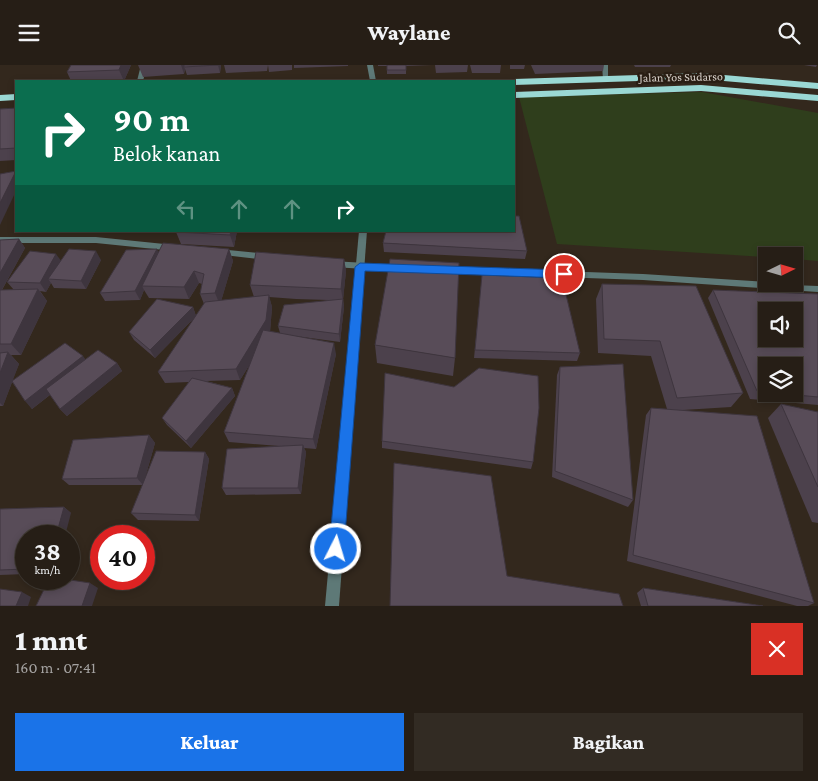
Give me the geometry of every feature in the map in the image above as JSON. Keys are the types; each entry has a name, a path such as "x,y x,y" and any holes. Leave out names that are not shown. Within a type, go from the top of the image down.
{"highway":[{"name":"Jalan Yos Sudarso","path":"515,82 716,76 818,86"},
{"name":"Jalan Yos Sudarso","path":"515,95 701,88 818,98"},
{"path":"0,97 15,97"}],"street":[{"path":"140,80 144,65"},
{"path":"370,65 373,80"},
{"path":"605,65 606,79"},
{"path":"332,606 363,232"},
{"path":"0,240 96,241 184,249"},
{"path":"204,251 282,259"},
{"path":"321,263 409,269"},
{"path":"438,270 642,277 818,289"}],"green space":[{"path":"702,92 818,113 818,261 803,260 803,247 758,247 758,257 557,244 519,97"}],"building":[{"path":"71,65 121,65 119,70 67,72"},
{"path":"184,65 218,65 184,67"},
{"path":"387,65 406,65 406,70 387,70"},
{"path":"15,108 15,148 0,149 0,109"},
{"path":"15,171 0,203 0,174"},
{"path":"515,216 519,216 527,251 383,243 386,232 515,232"},
{"path":"176,232 231,232 230,235"},
{"path":"19,239 0,273 0,240"},
{"path":"163,243 229,249 215,293 200,294 204,274 194,271 184,287 142,286"},
{"path":"69,249 96,251 81,281 48,279"},
{"path":"157,249 135,291 100,293 126,250"},
{"path":"30,251 56,254 40,283 7,282"},
{"path":"256,252 344,259 341,289 250,285"},
{"path":"390,259 459,263 455,358 375,345"},
{"path":"482,275 562,278 580,353 475,350"},
{"path":"602,284 696,286 743,393 677,398 660,341 604,339"},
{"path":"38,289 11,344 0,344 0,290"},
{"path":"713,290 818,294 818,397 803,396 803,357 758,357 758,391"},
{"path":"269,295 266,320 236,369 158,372 205,302"},
{"path":"157,299 193,307 150,350 129,332"},
{"path":"343,299 339,334 278,326 284,305"},
{"path":"263,330 334,343 313,439 224,432"},
{"path":"65,343 83,356 25,401 12,381"},
{"path":"98,350 117,363 60,409 46,389"},
{"path":"8,352 0,373 0,353"},
{"path":"623,364 633,500 555,471 560,367"},
{"path":"479,368 538,376 539,408 533,462 382,441 385,373 454,387"},
{"path":"192,378 232,388 186,441 162,418"},
{"path":"781,404 818,412 818,487"},
{"path":"651,408 757,416 814,603 633,555"},
{"path":"149,435 137,478 62,479 73,440"},
{"path":"303,445 298,488 222,488 227,449"},
{"path":"156,451 205,452 195,515 131,513"},
{"path":"394,463 491,476 507,576 619,594 623,606 390,606"},
{"path":"64,507 59,525 15,525 15,569 0,570 0,509"},
{"path":"80,581 90,583 82,606 36,606 44,590 80,590"},
{"path":"643,588 763,606 648,606"},
{"path":"0,589 22,592 16,606 0,606"}],"route":[{"path":"336,549 360,267 564,274"}]}
